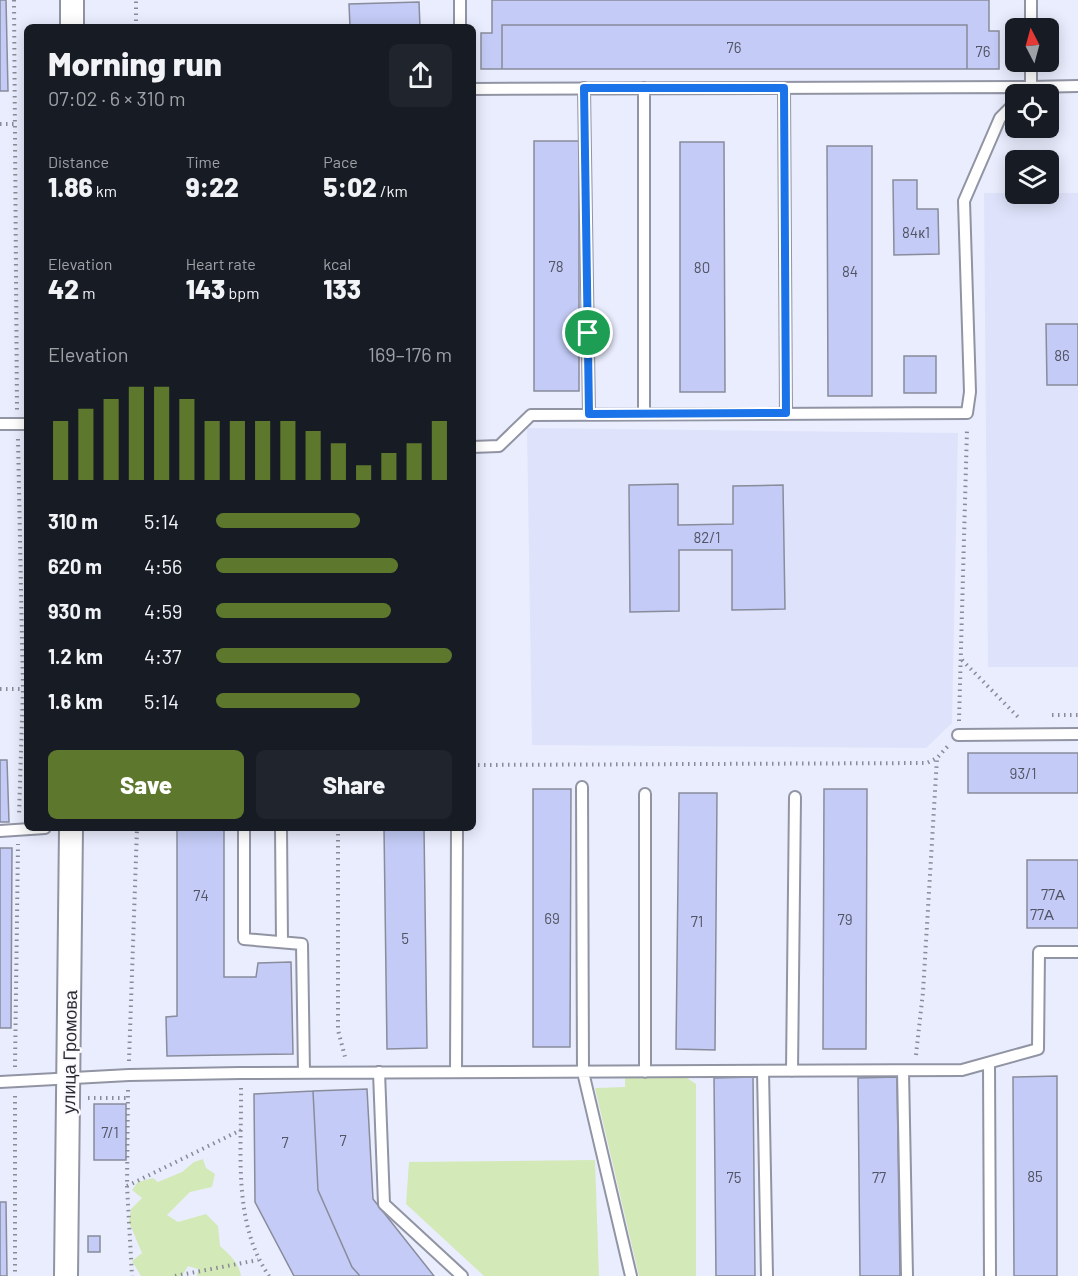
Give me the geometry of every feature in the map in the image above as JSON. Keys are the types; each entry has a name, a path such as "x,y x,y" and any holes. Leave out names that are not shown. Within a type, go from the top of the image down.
{"street":[{"path":"72,0 72,24"},
{"name":"улица Громова","path":"66,1276 71,831"}],"lane":[{"path":"460,0 460,24"},
{"path":"1031,0 1031,18"},
{"path":"1059,88 1078,86"},
{"path":"584,88 589,414"},
{"path":"644,88 644,414"},
{"path":"784,88 786,413"},
{"path":"476,89 784,88 1005,91"},
{"path":"476,447 499,446 531,415 967,413 970,392 964,201 1000,118 1005,113"},
{"path":"0,424 22,424"},
{"path":"958,735 1078,734"},
{"path":"582,788 583,1072 631,1276"},
{"path":"645,794 645,1072"},
{"path":"792,1071 795,797"},
{"path":"0,831 24,830"},
{"path":"244,831 244,939 302,944 304,1072"},
{"path":"281,831 282,942"},
{"path":"456,1072 457,831"},
{"path":"0,1082 129,1075 304,1072 962,1070 1038,1049 1039,952 1078,952"},
{"path":"989,1063 990,1276"},
{"path":"763,1071 767,1276"},
{"path":"907,1276 909,1071"},
{"path":"379,1072 384,1204 462,1276"}],"path":[{"path":"14,0 14,124 22,424 23,689 18,830 15,1276"},
{"path":"136,0 136,24"},
{"path":"0,124 14,124"},
{"path":"476,765 927,763 937,758 958,735 962,659 967,413"},
{"path":"962,659 1017,717 1027,716"},
{"path":"0,689 23,689"},
{"path":"1047,716 1078,715"},
{"path":"909,1071 923,992 937,758"},
{"path":"132,1276 127,1186 137,831"},
{"path":"338,831 338,1030 349,1072"},
{"path":"240,1073 242,1205 258,1260 269,1276"},
{"path":"127,1186 241,1130"},
{"path":"176,1276 258,1260"}],"shaded area":[{"path":"984,193 1005,193 1005,204 1059,204 1059,193 1078,193 1078,667 988,667"},
{"path":"527,428 958,433 952,723 926,748 532,745"}],"green space":[{"path":"625,1078 687,1078 696,1084 696,1276 639,1276 595,1088 625,1087"},
{"path":"203,1159 206,1168 215,1174 212,1187 190,1192 167,1215 178,1222 206,1214 218,1226 220,1246 236,1263 241,1276 197,1276 198,1269 188,1266 182,1276 141,1276 132,1261 142,1253 129,1222 131,1209 142,1198 132,1190 138,1182 153,1178 158,1182 182,1172 194,1162"},
{"path":"595,1160 599,1276 484,1276 406,1204 409,1162"}],"building":[{"path":"0,0 6,0 8,91 0,91"},
{"path":"492,0 989,0 989,31 999,31 999,69 967,69 967,25 502,25 502,69 481,69 481,33 492,33"},
{"path":"419,2 420,24 350,24 349,4"},
{"path":"502,25 967,25 967,69 502,69"},
{"path":"534,141 579,141 579,391 534,391"},
{"path":"680,142 724,142 725,392 680,392"},
{"path":"827,146 872,146 872,396 828,396"},
{"path":"893,180 917,180 917,209 938,209 939,254 894,255"},
{"path":"1046,324 1078,324 1078,385 1047,385"},
{"path":"904,356 936,356 936,393 904,393"},
{"path":"678,484 678,525 733,524 733,486 783,485 785,609 732,610 732,550 679,550 679,611 630,612 629,485"},
{"path":"968,753 1078,753 1078,793 968,793"},
{"path":"0,760 7,760 9,822 0,822"},
{"path":"533,789 571,789 570,1047 533,1047"},
{"path":"824,789 867,789 866,1049 823,1049"},
{"path":"679,793 717,793 715,1050 676,1049"},
{"path":"177,831 224,831 224,977 256,977 258,963 291,962 293,1054 167,1056 166,1017 177,1016"},
{"path":"384,831 424,831 427,1048 387,1049"},
{"path":"0,848 12,848 11,1028 0,1028"},
{"path":"1027,860 1078,860 1078,928 1027,928"},
{"path":"1057,1076 1057,1276 1014,1276 1013,1077"},
{"path":"753,1077 755,1276 716,1276 714,1078"},
{"path":"897,1077 900,1276 860,1276 858,1078"},
{"path":"367,1089 373,1199 434,1276 360,1276 352,1267 318,1190 313,1091"},
{"path":"313,1091 318,1190 352,1267 360,1276 294,1276 255,1202 254,1094"},
{"path":"94,1104 126,1104 126,1160 94,1160"},
{"path":"0,1202 6,1202 7,1276 0,1276"},
{"path":"88,1236 100,1236 100,1252 88,1252"}],"route":[{"path":"584,88 784,88 786,413 589,414 588,333 584,88"}]}
